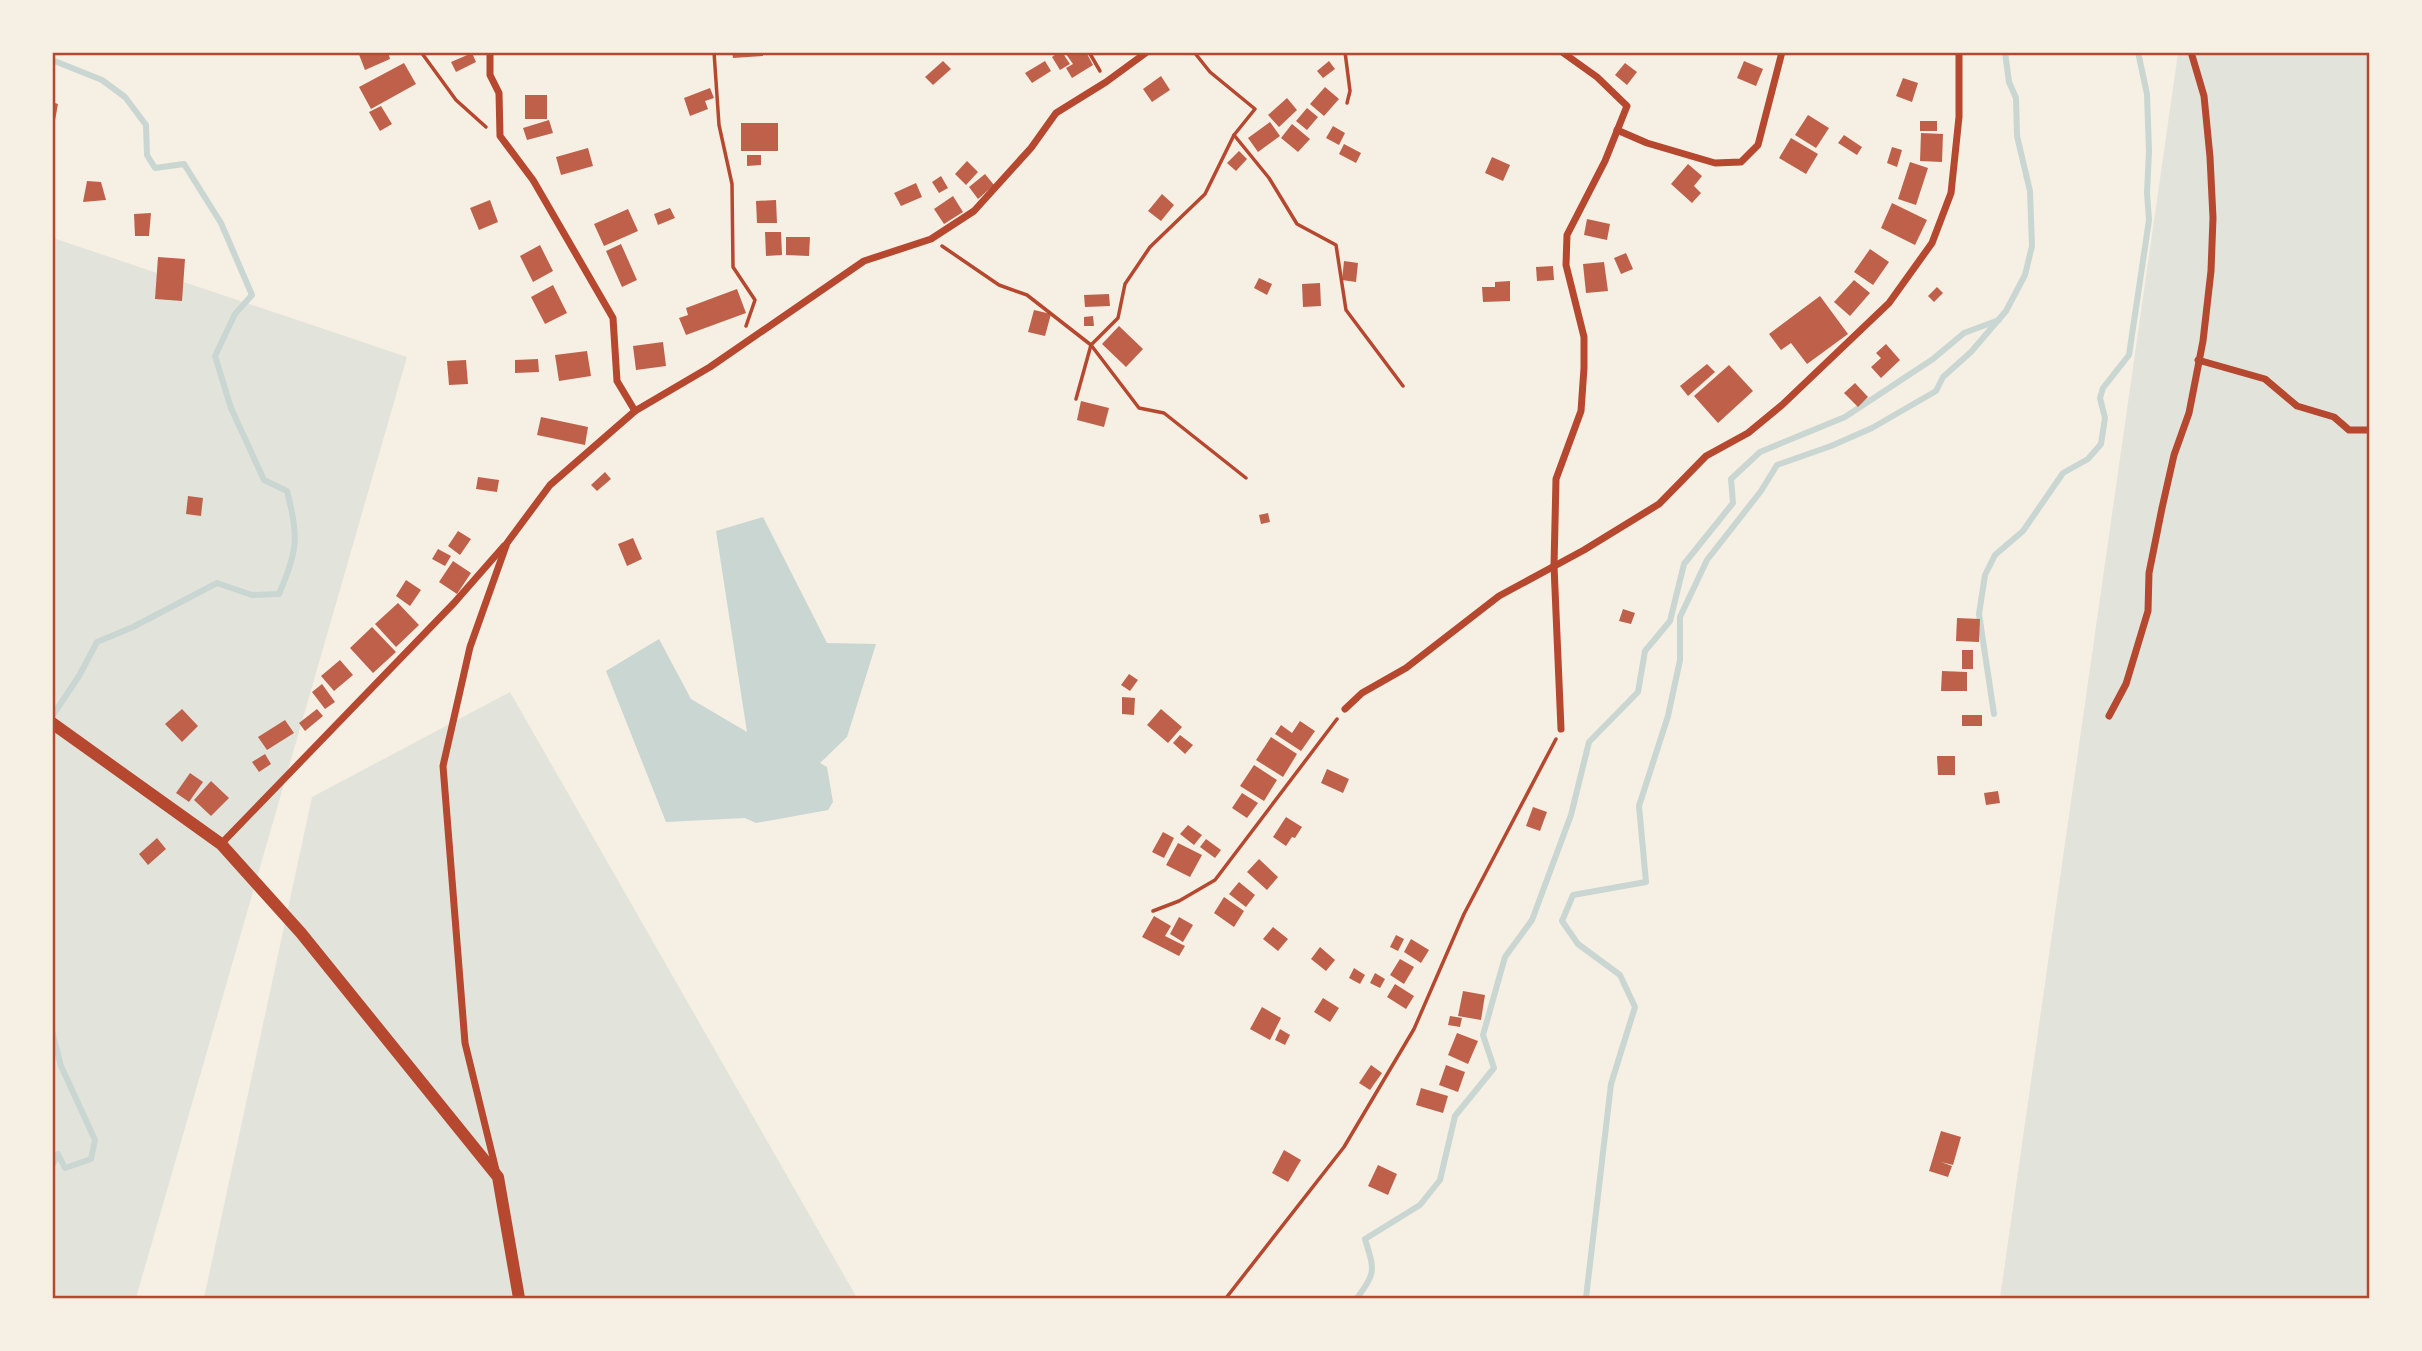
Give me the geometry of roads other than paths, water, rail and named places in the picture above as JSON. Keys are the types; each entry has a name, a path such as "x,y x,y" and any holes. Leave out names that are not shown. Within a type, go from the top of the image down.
{"street":[{"path":"490,52 489,75 499,93 500,136 533,180 613,318 617,381 635,411"},
{"path":"221,844 454,603 507,543 550,485 635,411 710,367 864,261 931,239 974,211 1031,148 1056,113 1147,52"},
{"path":"1561,729 1554,566 1556,479 1581,411 1584,368 1584,337 1566,265 1567,235 1605,161 1628,106 1597,77 1562,52"},
{"path":"1617,130 1647,144 1715,163 1741,162 1758,145 1782,52"},
{"path":"1345,709 1362,693 1406,668 1499,596 1659,504 1706,456 1748,433 1782,405 1889,303 1932,243 1951,193 1959,117 1959,52"},
{"path":"2109,716 2126,684 2148,611 2149,573 2174,456 2189,413 2211,271 2213,218 2210,157 2204,96 2191,52"},
{"path":"2199,360 2265,379 2297,406 2334,417 2349,430 2370,430"},
{"path":"507,543 470,647 443,766 465,1043 498,1177 519,1298"},
{"path":"52,723 221,844 301,933 498,1177"}],"waterway":[{"path":"1586,1298 1611,1084 1635,1007 1620,975 1578,944 1562,921 1573,895 1646,882 1639,806 1668,716 1680,660 1680,617 1707,560 1761,491 1777,465 1872,428 1936,391 1943,377 1971,352 2006,311 2025,275 2032,246 2030,191 2017,136 2016,98 2009,82 2005,52"},
{"path":"1994,714 1979,614 1985,575 1995,555 2023,531 2063,473 2088,459 2101,444 2105,418 2100,398 2103,388 2129,355 2149,220 2147,94 2138,52"},
{"path":"52,60 102,80 125,97 146,125 147,155 155,168 184,164 221,223 252,295 235,314 215,356 231,408 264,480 287,491 295,532 290,566 279,594 252,595 217,583 133,627 97,642 79,676 53,715"},
{"path":"1357,1298 1368,1282 1372,1270 1365,1239 1420,1205 1440,1180 1455,1116 1494,1068 1483,1035 1505,957 1532,920 1571,815 1589,742 1638,692 1645,651 1670,621 1684,564 1733,503 1731,479 1760,452 1845,417 1933,359 1964,333 1999,320"},
{"path":"52,1031 61,1066 95,1140 91,1159 65,1168 58,1154 52,1166"}]}
